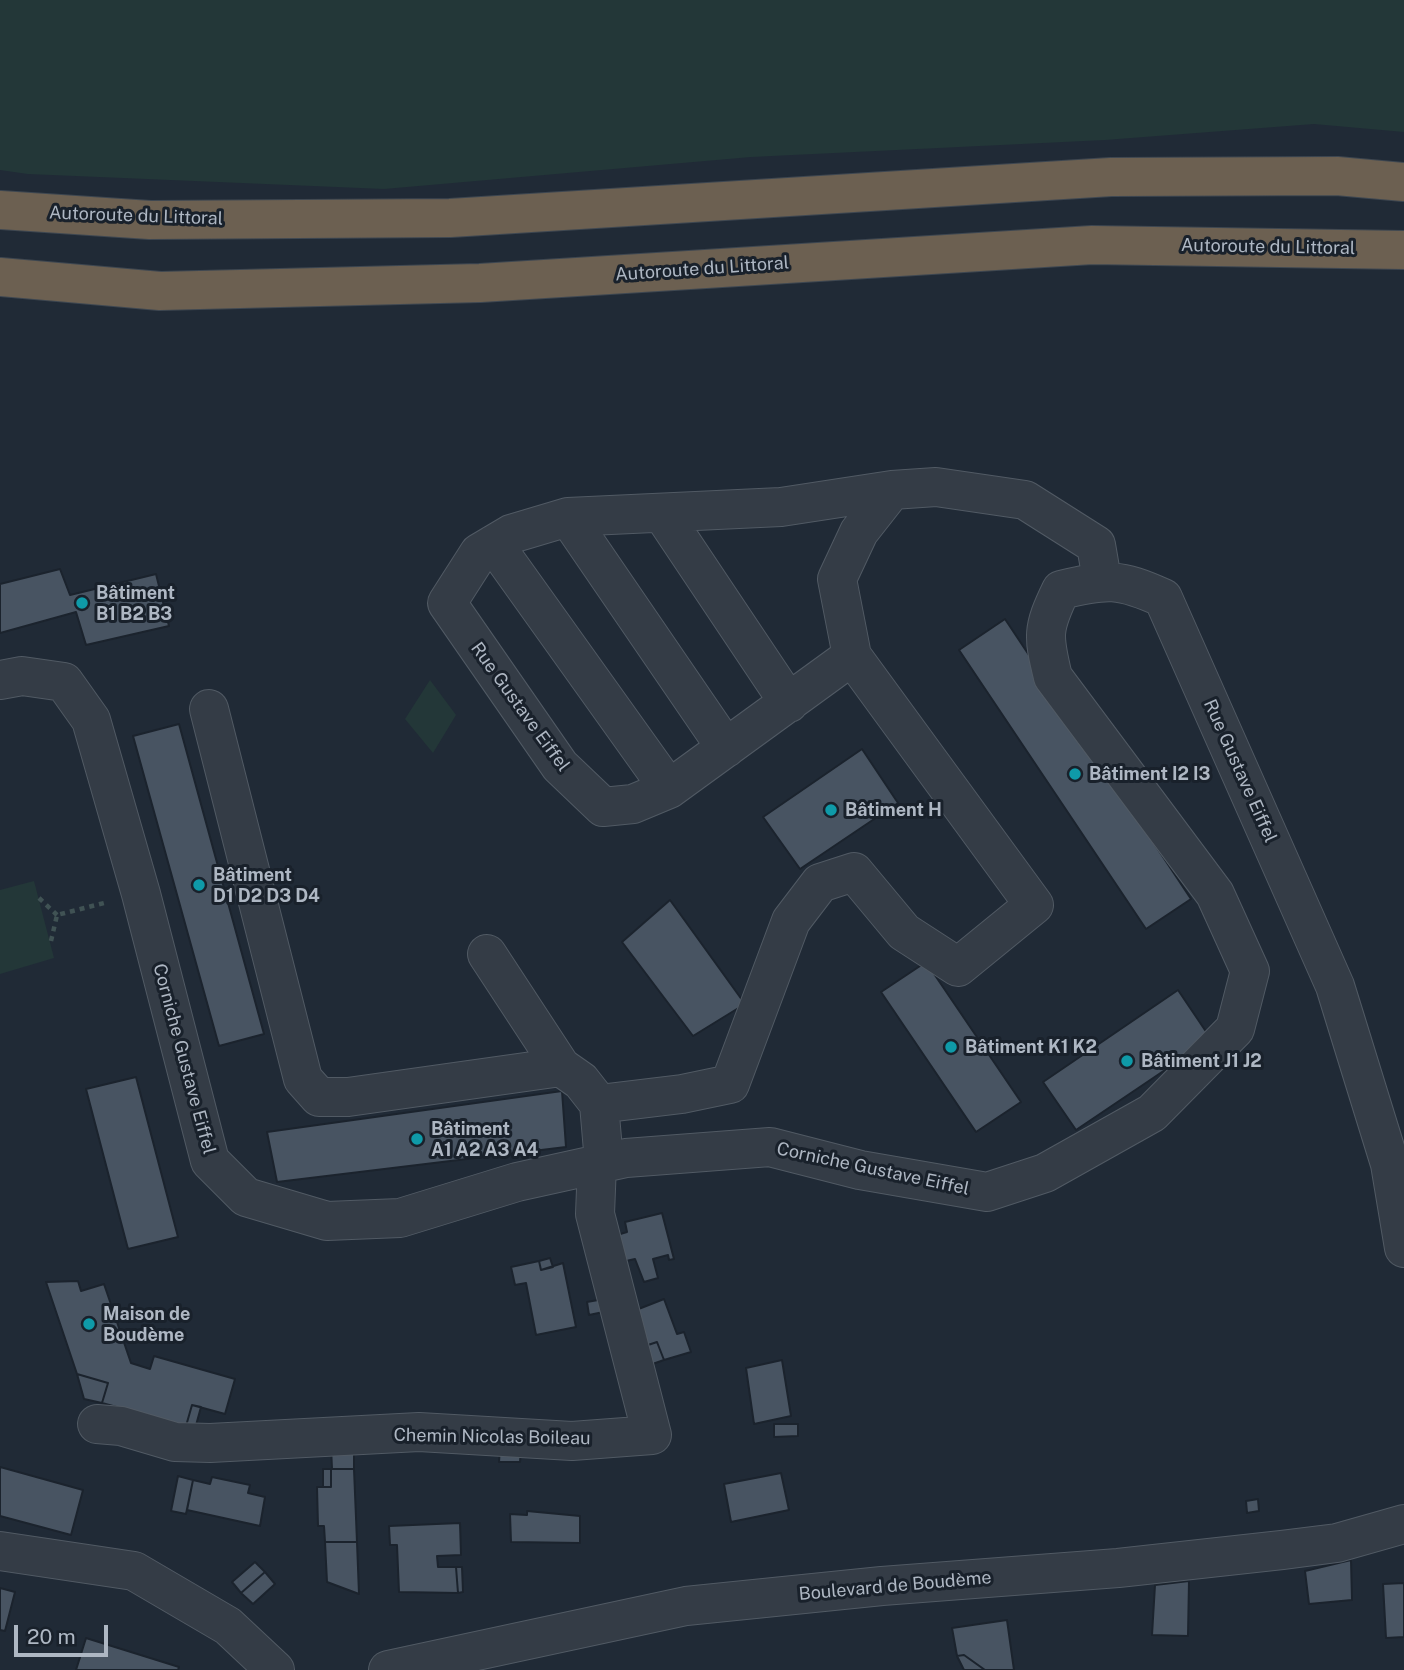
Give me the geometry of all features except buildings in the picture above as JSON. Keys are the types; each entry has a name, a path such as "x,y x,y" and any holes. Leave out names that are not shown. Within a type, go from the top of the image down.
{"highway":[{"name":"Autoroute du Littoral","path":"0,209 150,220 450,218 1111,177 1337,176 1404,182"},
{"name":"Autoroute du Littoral","path":"0,277 160,291 481,283 1091,245 1404,250"}],"street":[{"name":"Rue Gustave Eiffel","path":"852,656 669,789 633,804 603,807 553,757 447,603 479,553 511,534 568,517 781,507 936,486 1025,500 1096,545 1102,580 1133,585 1163,598 1335,986 1390,1164 1404,1248"},
{"path":"599,1104 682,1094 730,1084 791,921 820,883 854,872 904,933 958,967 1034,905 852,656 837,579 859,532 892,490"},
{"path":"662,513 789,703"},
{"path":"568,517 726,748"},
{"path":"494,544 669,789"},
{"name":"Corniche Gustave Eiffel","path":"0,680 22,676 64,682 91,720 141,894 209,1161 246,1197 327,1221 400,1218 517,1182 601,1163 770,1147 860,1170 987,1192 1045,1173 1152,1113 1235,1029 1250,971 1215,894 1053,677 1044,638 1049,614 1061,590 1102,580"},
{"path":"209,709 303,1079 319,1097 348,1097 561,1067"},
{"path":"487,954 561,1067 581,1081 599,1104 601,1163"},
{"name":"Chemin Nicolas Boileau","path":"97,1424 121,1426 175,1442 210,1443 419,1432 572,1441 652,1435 596,1214 601,1163"},
{"name":"Boulevard de Boudème","path":"388,1670 686,1606 882,1586 1118,1568 1282,1550 1336,1543 1404,1524"},
{"path":"0,1551 134,1571 228,1626 275,1670"}],"path":[{"path":"57,915 141,894"},
{"path":"39,898 57,915"},
{"path":"51,941 57,915"}],"green space":[{"path":"0,0 1404,0 1404,132 1314,124 1105,140 751,157 384,189 28,174 0,170"},
{"path":"430,680 456,715 433,753 405,719"},
{"path":"34,881 54,958 0,974 0,890"}],"place":[{"name":"Bâtiment B1 B2 B3","path":"82,603"},
{"name":"Bâtiment I2 I3","path":"1075,774"},
{"name":"Bâtiment H","path":"831,810"},
{"name":"Bâtiment D1 D2 D3 D4","path":"199,885"},
{"name":"Bâtiment K1 K2","path":"951,1047"},
{"name":"Bâtiment J1 J2","path":"1127,1061"},
{"name":"Bâtiment A1 A2 A3 A4","path":"417,1139"},
{"name":"Maison de Boudème","path":"89,1324"}]}
